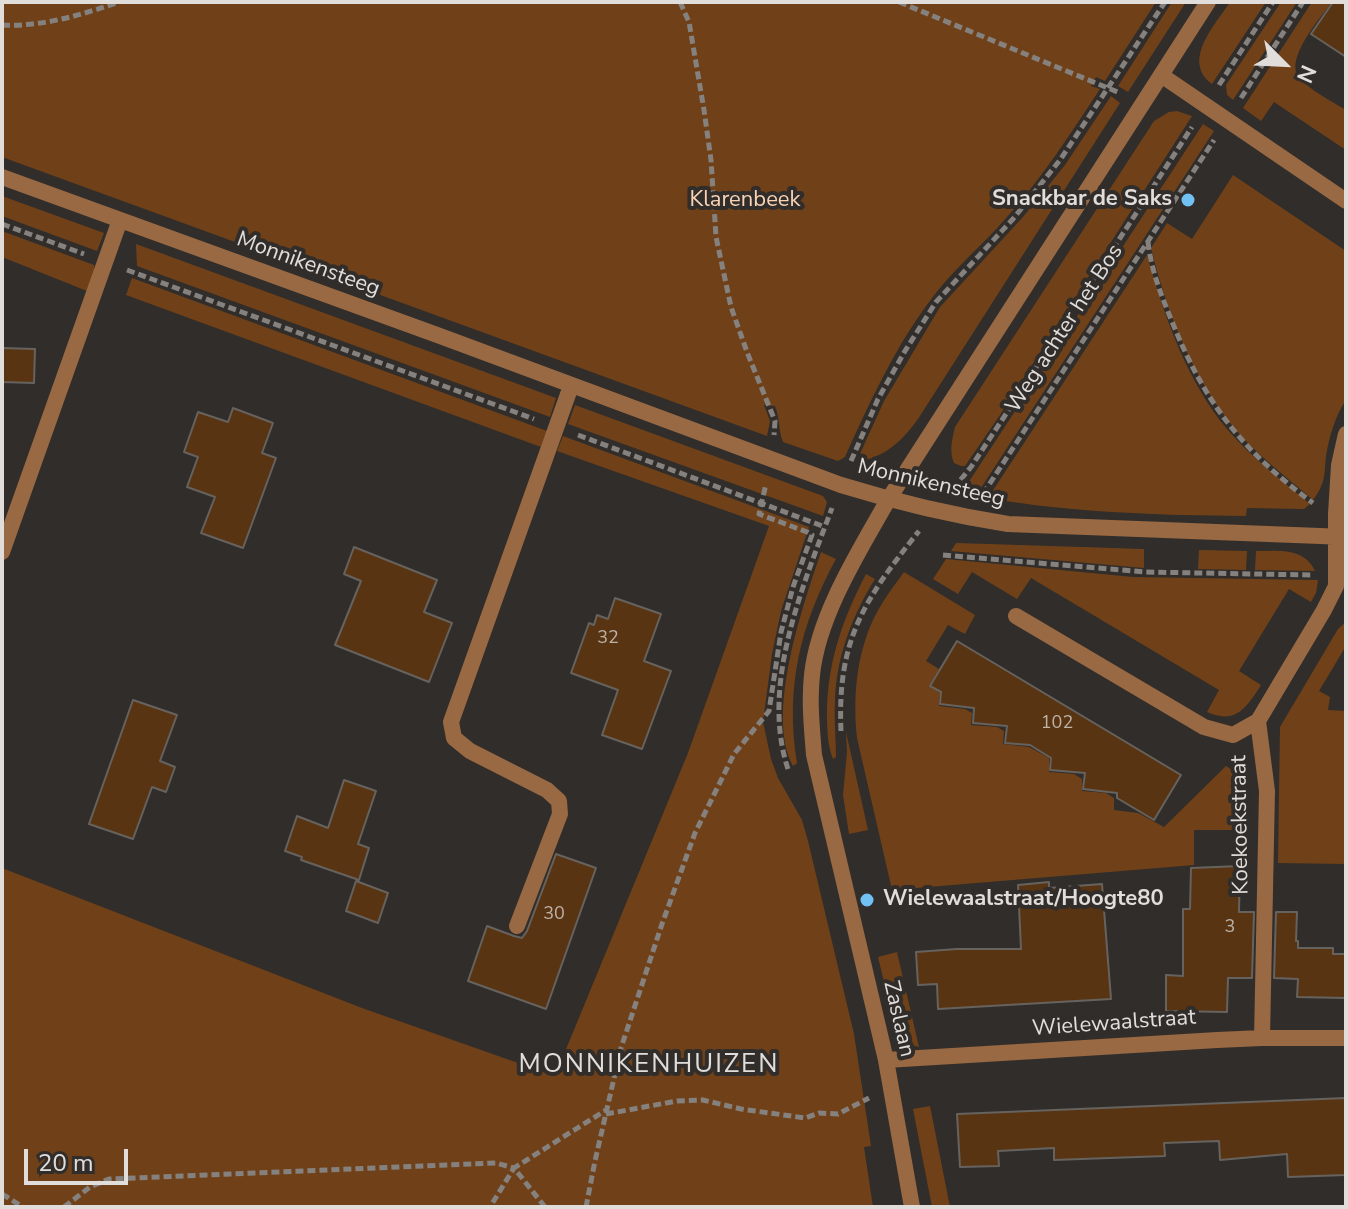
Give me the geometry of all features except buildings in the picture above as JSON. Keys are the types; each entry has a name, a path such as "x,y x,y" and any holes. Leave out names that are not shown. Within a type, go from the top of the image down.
{"street":[{"path":"888,500 1208,2"},
{"path":"1161,75 1346,201"},
{"name":"Monnikensteeg","path":"2,177 888,500 1008,524 1341,537"},
{"path":"2,552 120,220"},
{"path":"517,926 560,814 559,801 547,790 470,751 454,738 451,722 571,386"},
{"path":"1016,616 1204,727 1233,735 1258,721 1339,583 1341,537 1336,514 1339,465 1346,434"},
{"name":"Zaslaan","path":"888,500 829,613 817,647 812,674 810,716 814,755 886,1060 912,1207"},
{"name":"Koekoekstraat","path":"1258,721 1267,791 1262,1038"},
{"name":"Wielewaalstraat","path":"886,1060 1262,1038 1346,1038"}],"path":[{"path":"2,25 42,24 119,2"},
{"path":"586,1207 621,1048 662,924 695,833 734,754 769,711 781,632 812,535 759,514 772,459 775,421 731,307 716,237 704,110 689,22 680,2"},
{"path":"899,2 1109,88"},
{"path":"841,485 878,399 936,302 1013,219 1060,160 1165,2"},
{"name":"Weg achter het Bos","path":"936,511 996,430 1273,2"},
{"name":"Weg achter het Bos","path":"967,518 1303,2"},
{"path":"2,224 825,527"},
{"path":"1148,242 1157,283 1183,349 1216,410 1255,454 1312,502 1336,514"},
{"path":"841,741 842,673 847,649 860,616 877,586 936,511"},
{"path":"943,555 1145,572 1339,583"},
{"path":"490,1207 514,1168 606,1112 703,1100 805,1118 824,1112 838,1114 891,1087"},
{"path":"64,1207 90,1187 109,1179 496,1163 514,1168 545,1207"},
{"path":"2,1194 23,1207"}],"green space":[{"name":"Klarenbeek","path":"2,2 1156,2 1105,81 1096,77 1091,86 1100,89 1044,171 1007,217 947,280 916,320 883,377 845,457 838,461 783,442 775,406 764,405 770,421 767,436 2,157"},
{"path":"1172,2 1186,2 1128,92 1118,86"},
{"path":"1230,2 1266,2 1212,84 1203,75 1200,54"},
{"path":"1281,2 1297,2 1233,100 1227,95 1226,85"},
{"path":"1312,2 1332,2 1306,38 1296,68 1298,76 1307,85 1346,110 1346,150 1274,102 1261,121 1243,108"},
{"path":"1111,96 1120,103 918,419 894,445 863,461 859,456 884,401 940,307 1023,217 1065,165"},
{"path":"1177,111 1192,116 1000,415 965,466 954,463 951,450 955,427 1154,121"},
{"path":"1203,124 1214,131 977,494 967,487 968,483"},
{"path":"1233,175 1346,251 1346,400 1333,427 1322,484 1313,500 1244,439 1212,397 1175,325 1151,248 1167,223 1192,239"},
{"path":"2,196 104,233 97,251 2,216"},
{"path":"2,231 94,265 95,272 87,291 2,257"},
{"path":"136,244 556,398 550,417 137,266"},
{"path":"1147,255 1178,346 1212,410 1236,439 1310,504 1304,509 1247,508 1246,516 1149,514 1052,507 988,498"},
{"path":"132,278 547,431 541,447 126,295"},
{"path":"575,405 823,496 827,502 823,516 568,424"},
{"path":"563,436 809,527 781,611 763,722 778,778 802,820 854,1034 871,1146 864,1147 873,1207 2,1207 2,868 362,1008 555,1076 688,753 769,526 557,451"},
{"path":"956,543 1144,549 1144,568 951,551"},
{"path":"1199,550 1247,551 1246,570 1198,569"},
{"path":"1256,551 1297,554 1315,571 1255,570"},
{"path":"821,552 836,559 813,608 798,658 793,709 797,763 793,766 785,744 785,689 797,629"},
{"path":"946,559 1133,577 1318,580 1311,602 1289,589 1239,671 1261,685 1240,712 1226,716 1207,712 1219,690 1031,578 1017,599 972,572 958,594 933,579"},
{"path":"904,572 975,615 965,634 948,625 926,661 939,669 929,686 940,693 939,706 965,709 972,713 971,725 997,727 1004,731 1003,744 1029,747 1049,758 1049,772 1074,774 1082,779 1082,791 1106,793 1114,798 1114,810 1138,813 1164,827 1226,766 1243,786 1245,830 1194,830 1194,865 892,890 857,738 855,708 859,663 867,634 880,607"},
{"path":"866,574 875,579 852,623 838,669 836,757 833,759 827,722 830,674 844,623"},
{"path":"1346,622 1346,646 1319,691 1330,697 1328,710 1346,711 1346,864 1278,863 1280,727 1338,629"},
{"path":"846,732 868,830 849,834 843,795"},
{"path":"897,952 919,1047 908,1044 896,1031 878,957"},
{"path":"930,1106 950,1207 932,1207 913,1109"}],"place":[{"name":"Snackbar de Saks","path":"1188,200"},
{"name":"Wielewaalstraat/Hoogte80","path":"867,900"}],"district":[{"name":"MONNIKENHUIZEN","path":"649,1066"}]}
